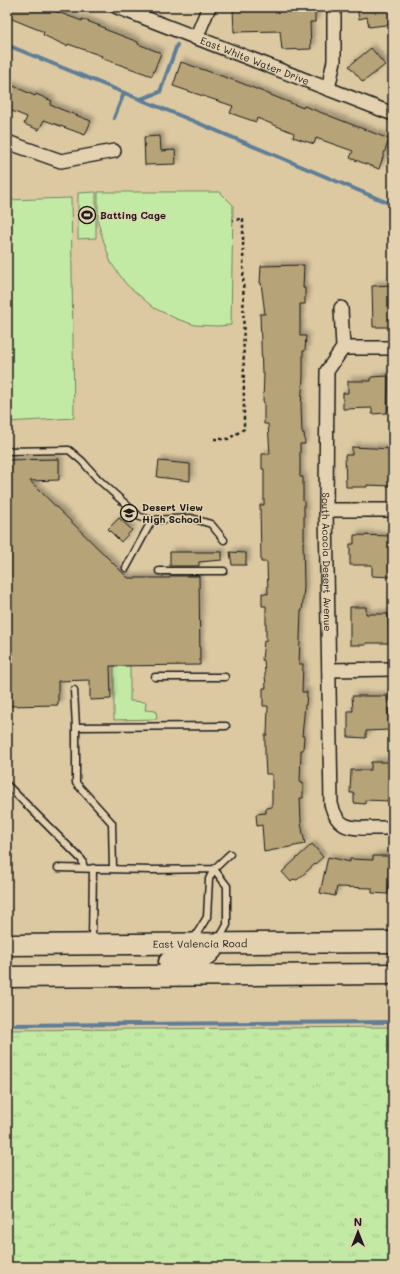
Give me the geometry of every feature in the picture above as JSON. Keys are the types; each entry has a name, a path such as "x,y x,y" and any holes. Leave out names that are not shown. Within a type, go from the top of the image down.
{"main road":[{"name":"East Valencia Road","path":"7,945 393,942"},
{"path":"7,971 30,966 193,962 201,960 216,944"},
{"path":"7,977 393,974"}],"street":[{"name":"East White Water Drive","path":"117,7 393,114"},
{"path":"196,38 209,7"},
{"path":"328,89 334,61 334,7"},
{"path":"7,142 61,161 114,150"},
{"path":"341,308 343,348 393,348"},
{"name":"South Acacia Desert Avenue","path":"343,348 327,371 326,510 331,804 334,823 356,829 393,828"},
{"path":"326,510 393,510"},
{"path":"329,670 393,669"}],"lane":[{"path":"7,451 69,450 82,460 98,479 140,517 152,520 191,518 211,524 224,540"},
{"path":"126,568 152,520"},
{"path":"159,571 224,571"},
{"path":"155,677 225,677"},
{"path":"74,690 76,782 112,823 113,869"},
{"path":"76,727 226,726"},
{"path":"7,785 82,860 84,868"},
{"path":"190,944 207,917 209,879 214,870 230,854"},
{"path":"58,868 214,870"},
{"path":"92,945 93,868"},
{"path":"214,870 227,886 227,925 216,944"}],"path":[{"path":"214,439 228,438 244,429 243,219 233,220"}],"green space":[{"name":"Batting Cage","path":"96,192 96,238 78,239 78,193"},
{"path":"98,192 220,192 233,205 231,325 195,325 177,319 154,308 126,284 111,263 101,233 98,221"},
{"path":"71,198 74,418 7,422 7,200"},
{"path":"114,666 130,666 130,701 146,702 145,710 156,711 157,719 114,720"},
{"path":"393,1027 393,1267 7,1267 7,1030"}],"building":[{"path":"7,7 44,7 105,28 104,29 138,42 138,44 161,53 152,76 101,58 102,56 68,44 67,46 43,35 44,32 7,17"},
{"path":"357,7 393,7 393,24 369,27 367,17 359,19"},
{"path":"233,8 315,8 315,22 310,22 311,49 282,50 280,31 234,32"},
{"path":"371,48 385,65 363,82 349,66"},
{"path":"181,62 236,81 303,108 304,106 389,139 379,169 350,158 353,151 316,138 314,144 293,137 294,133 257,118 256,122 230,113 233,106 173,86"},
{"path":"7,83 35,96 36,94 52,101 50,105 91,121 85,135 44,120 39,130 24,124 27,117 7,109"},
{"path":"160,136 161,151 175,150 176,164 145,165 144,137"},
{"path":"304,265 303,288 305,288 305,304 300,304 300,336 306,336 305,351 303,351 301,406 302,433 304,433 305,444 300,444 300,477 303,477 304,501 304,587 301,611 299,664 303,664 302,692 307,692 302,736 304,736 303,750 301,750 300,783 303,783 303,798 300,798 301,823 305,844 264,852 262,825 257,826 256,814 266,813 266,808 272,807 272,774 266,774 265,735 267,735 268,706 263,706 263,688 266,688 264,660 262,660 264,641 266,641 266,606 262,606 262,593 268,594 267,562 261,562 260,505 264,505 264,469 262,469 262,454 270,454 268,424 264,424 264,373 262,373 260,314 265,314 260,283 261,266"},
{"path":"393,285 392,327 373,327 372,286"},
{"path":"388,376 387,413 372,414 372,408 343,409 343,393 348,393 348,381 371,381 371,377"},
{"path":"352,447 392,449 392,486 367,485 367,487 346,487 345,455 352,455"},
{"path":"59,459 59,480 30,481 128,578 199,576 200,665 110,666 111,699 90,700 90,680 58,681 58,705 7,706 7,460"},
{"path":"159,461 190,464 190,481 157,477"},
{"path":"119,518 132,530 121,542 108,529"},
{"path":"354,535 393,536 392,577 372,576 372,565 350,565 350,544 354,544"},
{"path":"170,552 222,552 222,560 199,562 199,566 170,566"},
{"path":"230,552 246,553 246,565 232,565"},
{"path":"350,607 366,607 366,614 388,614 389,643 350,645"},
{"path":"352,696 387,696 389,730 366,731 366,738 348,737 348,711 353,711"},
{"path":"371,762 390,762 390,801 365,800 365,804 354,803 354,793 350,793 351,770 371,770"},
{"path":"312,844 323,857 297,880 294,879 291,882 282,872"},
{"path":"373,856 389,856 388,894 372,893 372,888 337,887 335,896 320,893 328,857 350,862 350,859 373,860"}],"waterway":[{"path":"7,45 393,205"},
{"path":"141,99 160,92 177,45"},
{"path":"114,118 124,93"},
{"path":"7,1025 393,1022"}],"place":[{"name":"Batting Cage","path":"87,215"},
{"name":"Desert View High School","path":"129,513"}]}
